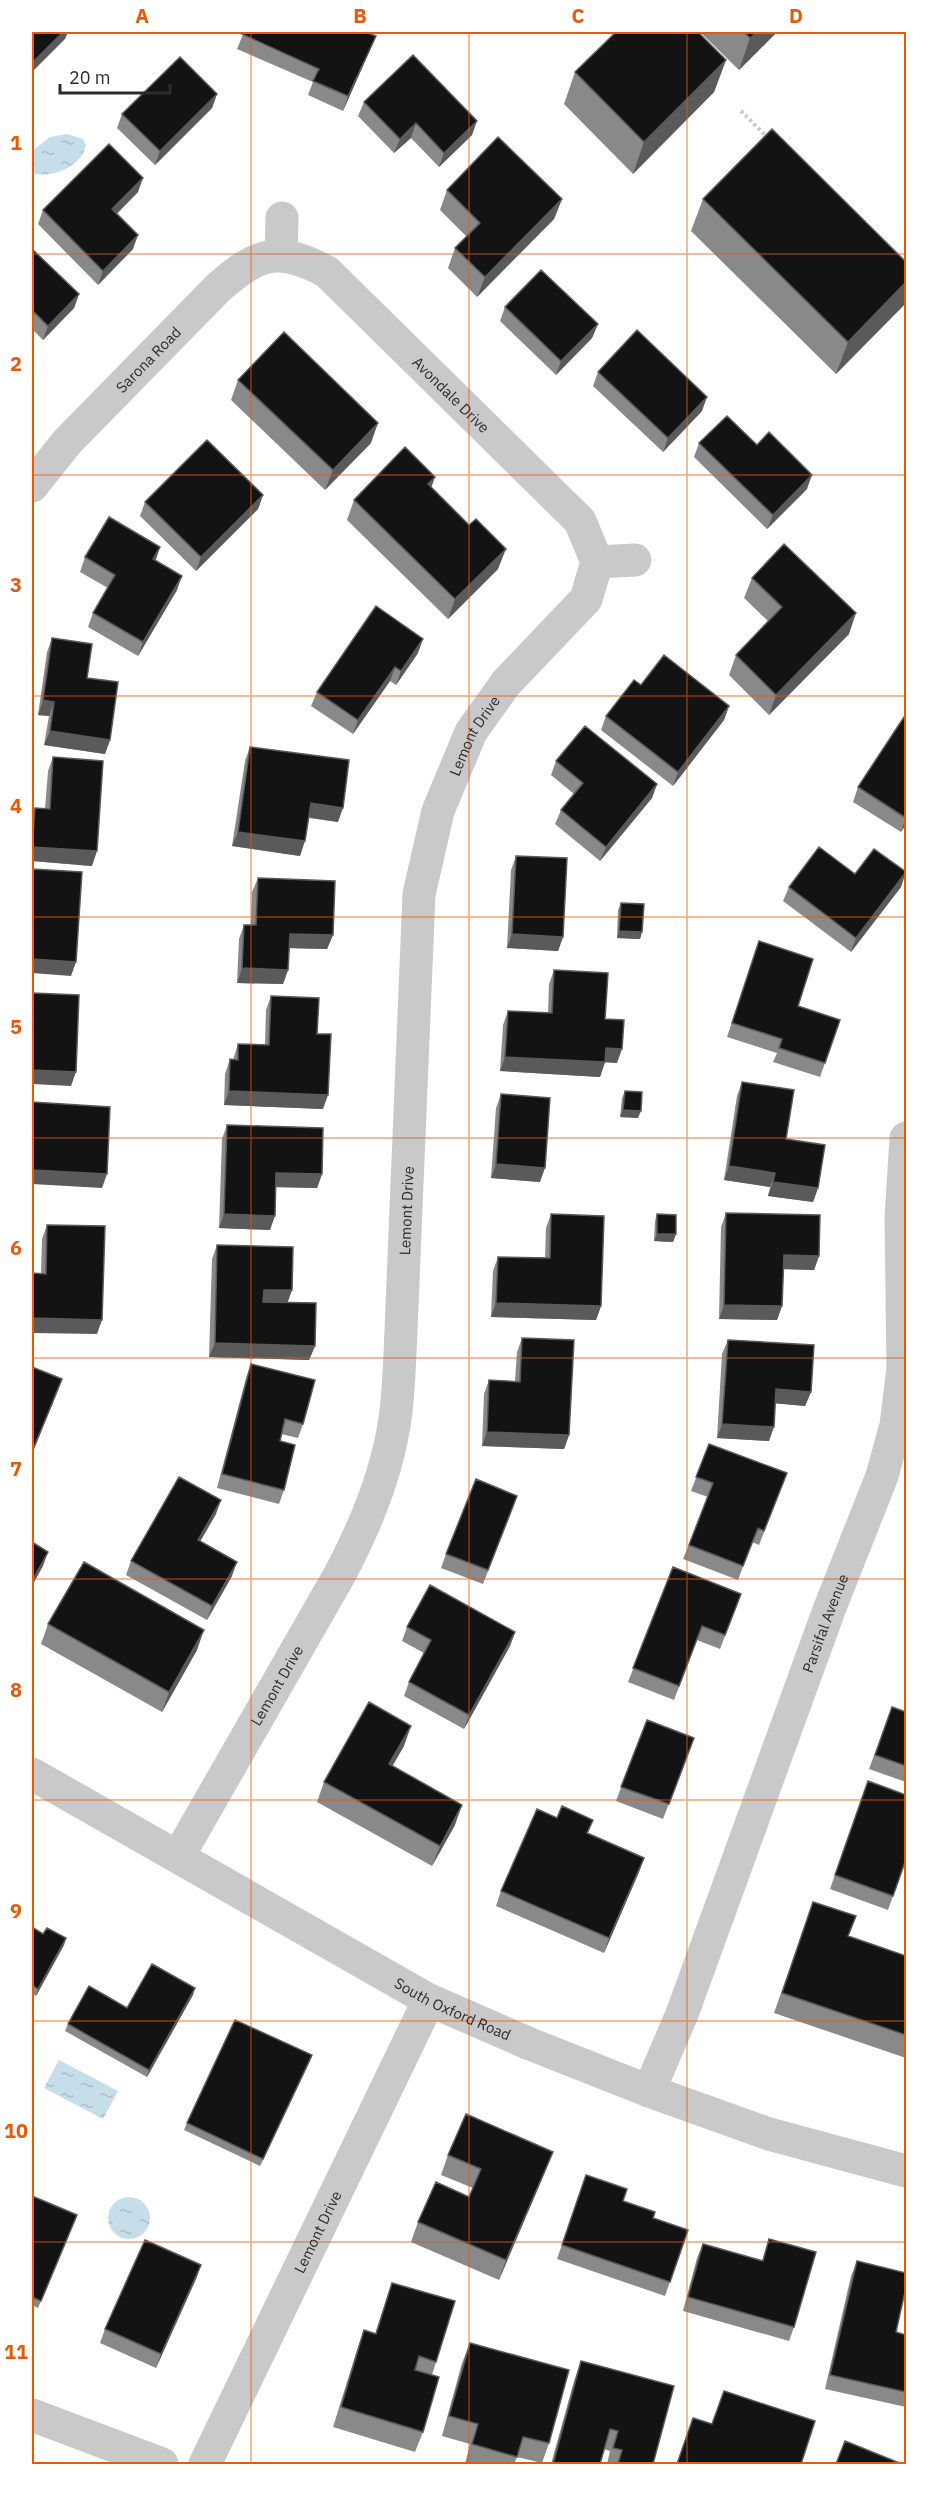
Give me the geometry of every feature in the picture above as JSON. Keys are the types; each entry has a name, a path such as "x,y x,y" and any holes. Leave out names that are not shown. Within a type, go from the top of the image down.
{"street":[{"path":"281,254 282,218"},
{"name":"Sarona Road","path":"32,486 67,442 240,268 262,258 281,254"},
{"name":"Avondale Drive","path":"281,254 306,261 327,272 580,521 597,562"},
{"path":"597,562 635,561"},
{"name":"Lemont Drive","path":"178,1857 340,1574 363,1530 381,1479 395,1419 400,1354 419,894 438,811 471,732 506,683 586,599 597,562"},
{"name":"Parsifal Avenue","path":"650,2091 682,2014 813,1654 882,1476 893,1435 903,1368 901,1218 906,1138"},
{"name":"South Oxford Road","path":"32,1774 429,2000 530,2044 769,2134 906,2171"},
{"name":"Lemont Drive","path":"205,2464 429,2000"},
{"path":"32,2415 162,2464"}],"path":[{"path":"741,111 774,144"}],"water":[{"path":"67,134 83,139 86,145 79,160 65,170 56,173 32,173 32,151 50,137"},
{"path":"59,2060 118,2091 103,2119 44,2088"},
{"path":"129,2197 144,2203 150,2218 144,2233 129,2239 114,2233 108,2218 114,2203"}],"building":[{"path":"32,32 63,32 32,63"},
{"path":"244,32 365,32 376,36 348,96 313,81 319,69 242,34"},
{"path":"616,32 698,32 726,60 644,142 575,72"},
{"path":"744,32 757,32 750,38"},
{"path":"413,55 477,121 444,153 416,123 400,139 364,102"},
{"path":"180,57 217,94 160,151 122,114"},
{"path":"772,129 906,262 906,282 848,342 703,199"},
{"path":"498,137 562,199 485,277 455,248 480,223 447,190"},
{"path":"109,144 143,178 112,209 138,235 103,271 43,210"},
{"path":"32,249 79,294 48,326 32,310"},
{"path":"541,270 598,324 561,361 505,307"},
{"path":"637,330 707,397 668,438 598,372"},
{"path":"284,332 378,423 333,470 238,380"},
{"path":"727,416 757,445 769,432 812,475 773,515 699,443"},
{"path":"207,440 263,495 201,557 145,502"},
{"path":"405,447 435,477 428,484 469,525 476,519 506,549 455,599 354,500"},
{"path":"109,517 160,547 153,559 182,576 143,642 93,613 115,575 85,557"},
{"path":"784,544 856,613 776,695 736,655 782,607 752,578"},
{"path":"376,606 423,639 401,671 395,667 358,720 317,692"},
{"path":"52,638 92,644 87,678 118,682 110,740 50,731 54,702 43,700"},
{"path":"664,655 729,706 678,772 606,716 634,680 641,685"},
{"path":"906,714 906,818 858,787"},
{"path":"585,726 657,784 606,847 561,810 583,783 556,761"},
{"path":"250,747 349,760 343,808 311,803 305,841 238,832"},
{"path":"53,757 103,761 97,851 32,847 35,808 50,809"},
{"path":"819,847 855,874 874,849 906,872 856,938 789,887"},
{"path":"516,856 567,858 563,937 512,934"},
{"path":"32,869 82,872 76,962 32,959"},
{"path":"258,878 335,881 333,935 290,934 288,970 242,968 244,925 256,925"},
{"path":"621,903 644,904 642,932 619,931"},
{"path":"759,941 813,959 798,1006 840,1020 825,1063 779,1048 782,1039 732,1023"},
{"path":"554,970 608,973 605,1019 624,1020 622,1049 606,1048 605,1062 505,1057 508,1011 552,1013"},
{"path":"32,993 79,995 76,1072 32,1070"},
{"path":"271,996 319,998 317,1034 331,1034 328,1095 229,1091 230,1059 238,1060 238,1044 269,1045"},
{"path":"742,1082 794,1090 786,1139 825,1145 818,1188 773,1182 775,1173 729,1166"},
{"path":"625,1091 642,1092 641,1111 623,1110"},
{"path":"501,1094 550,1098 545,1168 496,1164"},
{"path":"32,1102 110,1107 107,1174 32,1170"},
{"path":"227,1125 323,1128 322,1174 276,1173 275,1216 224,1214"},
{"path":"726,1213 820,1215 819,1256 784,1255 782,1306 724,1305"},
{"path":"551,1214 604,1216 601,1306 496,1303 498,1257 550,1258"},
{"path":"657,1214 676,1215 676,1234 657,1234"},
{"path":"47,1225 105,1226 102,1320 32,1318 32,1273 46,1274"},
{"path":"217,1245 293,1247 292,1290 264,1290 263,1302 316,1303 315,1346 215,1343"},
{"path":"522,1338 574,1340 569,1435 487,1432 489,1380 520,1382"},
{"path":"728,1340 814,1345 811,1392 776,1389 774,1427 722,1424"},
{"path":"251,1364 315,1380 303,1424 285,1419 280,1441 295,1445 284,1490 222,1474"},
{"path":"32,1367 62,1379 32,1452"},
{"path":"709,1444 787,1473 764,1531 758,1528 743,1566 689,1545 713,1483 696,1477"},
{"path":"179,1477 221,1500 198,1540 237,1562 212,1606 131,1561"},
{"path":"476,1479 517,1496 488,1570 446,1554"},
{"path":"32,1542 48,1552 32,1581"},
{"path":"84,1562 204,1630 169,1692 48,1624"},
{"path":"673,1567 741,1594 725,1635 702,1626 679,1686 633,1668"},
{"path":"430,1585 515,1632 469,1715 409,1682 431,1640 407,1627"},
{"path":"369,1702 411,1726 389,1764 462,1805 440,1846 324,1782"},
{"path":"892,1707 906,1712 906,1766 875,1755"},
{"path":"647,1720 694,1738 669,1804 621,1787"},
{"path":"868,1781 906,1795 906,1859 893,1896 835,1875"},
{"path":"562,1806 593,1820 587,1833 644,1858 609,1938 501,1891 537,1809 557,1818"},
{"path":"813,1902 856,1916 848,1936 906,1956 906,2035 782,1993"},
{"path":"32,1927 43,1934 47,1928 66,1938 38,1989 32,1985"},
{"path":"152,1964 195,1988 149,2070 68,2024 89,1986 127,2008"},
{"path":"235,2020 312,2055 263,2159 187,2123"},
{"path":"466,2114 553,2152 506,2260 418,2222 436,2182 469,2197 481,2169 448,2155"},
{"path":"586,2175 627,2189 623,2201 655,2212 653,2218 688,2230 670,2282 562,2245"},
{"path":"32,2196 77,2215 41,2301 32,2297"},
{"path":"769,2239 816,2252 794,2327 688,2297 703,2244 763,2261"},
{"path":"145,2240 201,2265 161,2354 105,2329"},
{"path":"857,2261 906,2273 906,2287 896,2332 906,2335 906,2392 830,2375"},
{"path":"392,2283 455,2301 436,2362 419,2356 415,2370 439,2377 423,2432 341,2407 364,2330 376,2334"},
{"path":"470,2343 569,2370 549,2443 523,2437 517,2457 472,2444 478,2424 449,2416"},
{"path":"581,2361 674,2386 653,2464 618,2464 622,2450 613,2448 618,2431 610,2429 600,2464 553,2464"},
{"path":"724,2391 815,2421 801,2464 677,2464 693,2418 712,2424"},
{"path":"845,2441 902,2464 836,2464"}]}
